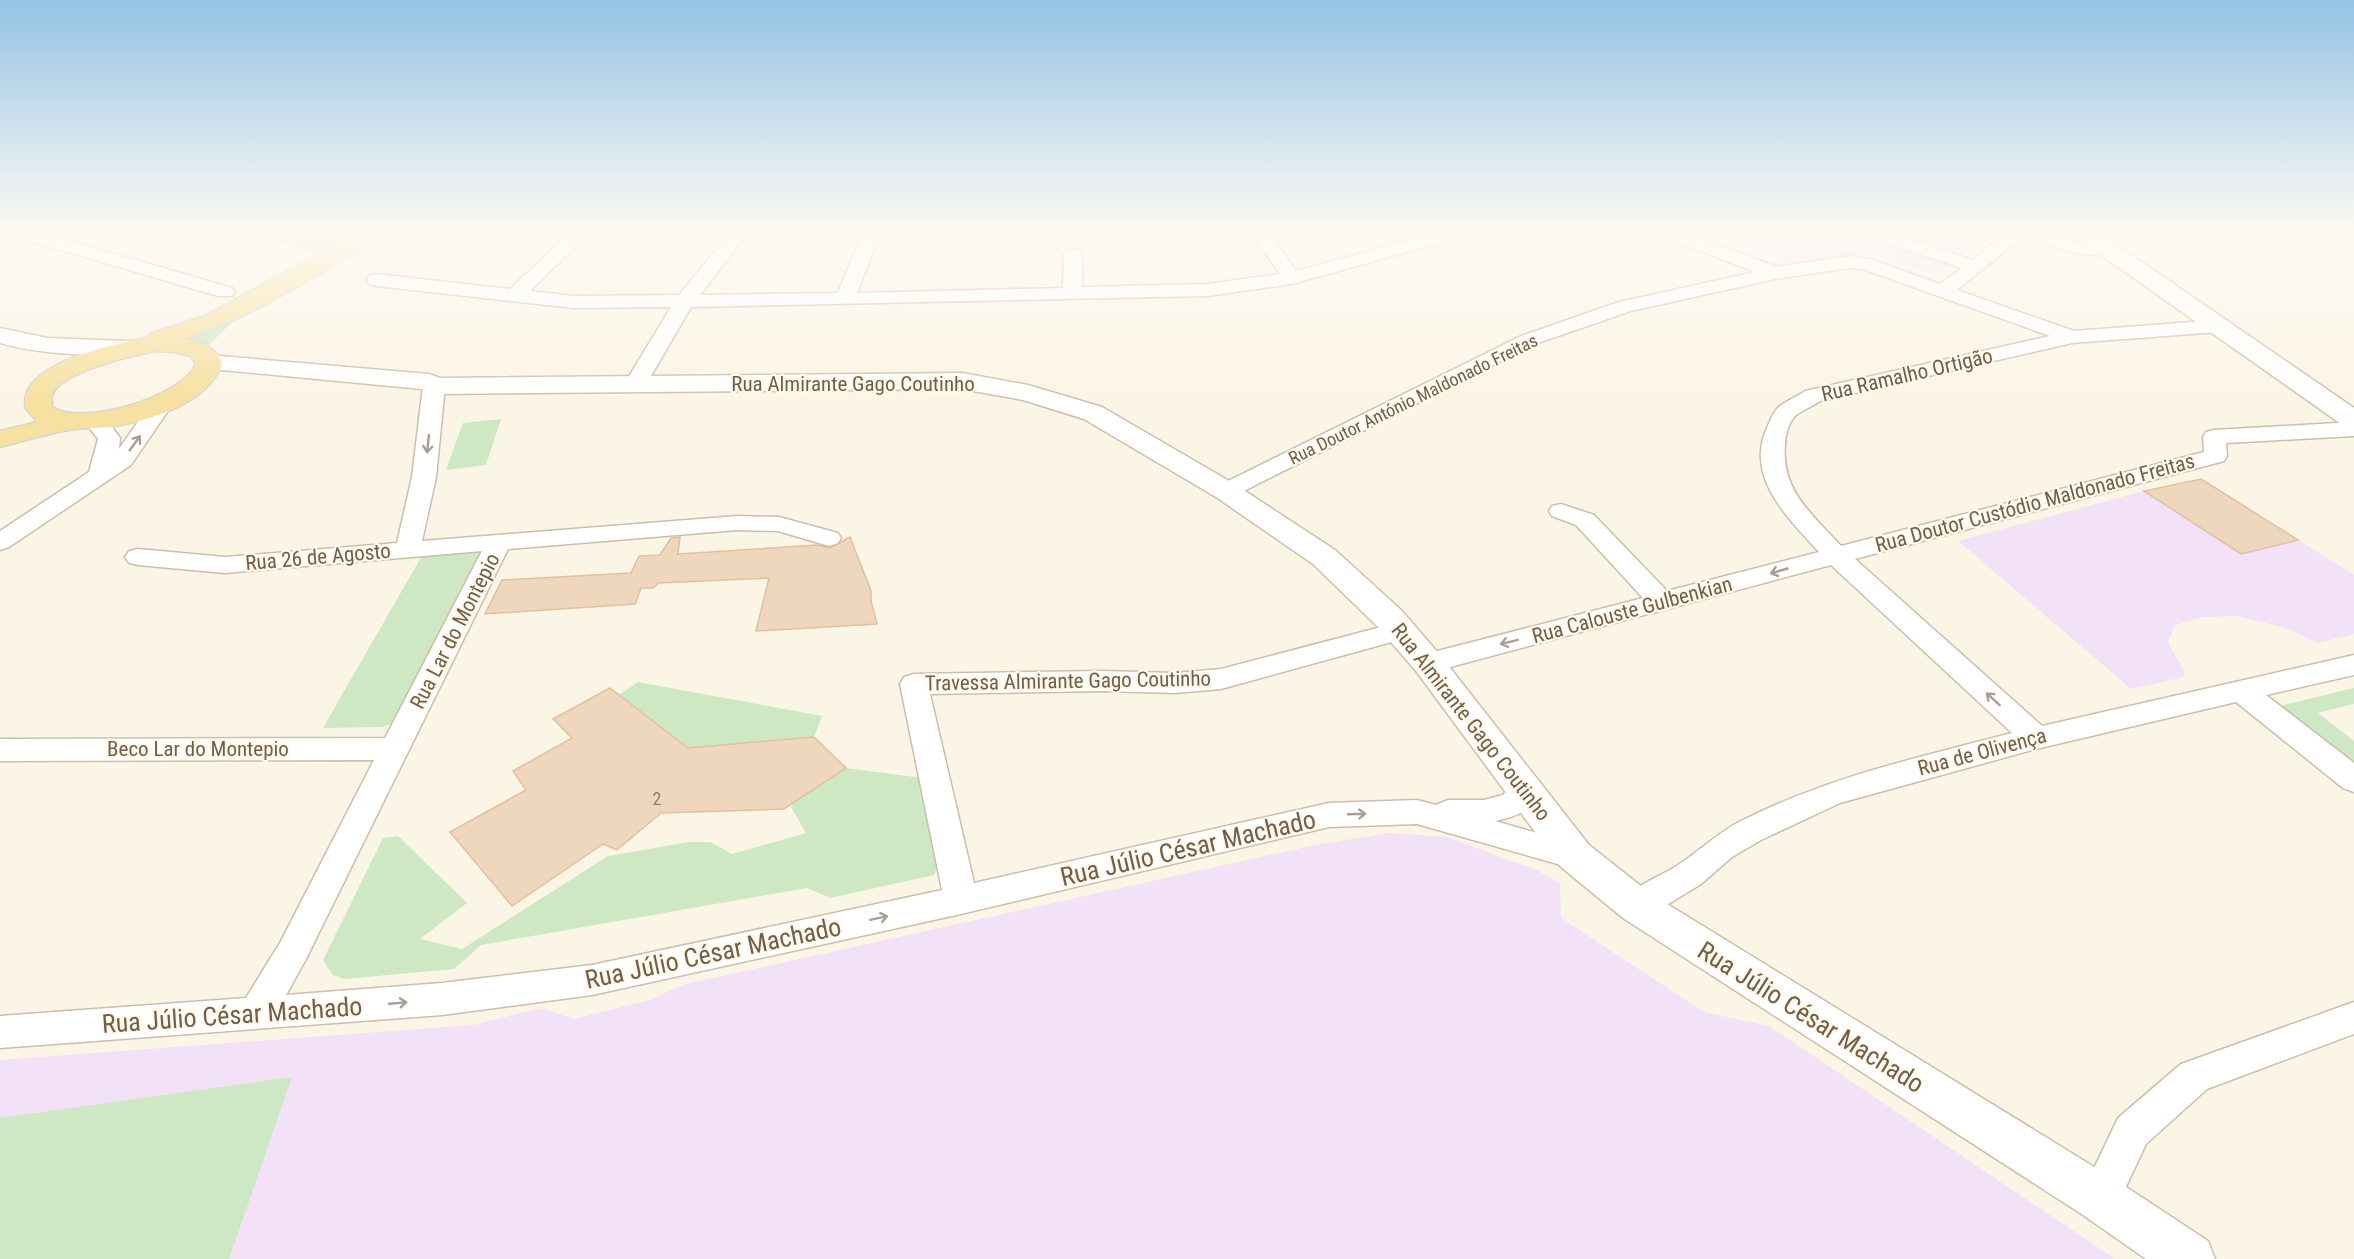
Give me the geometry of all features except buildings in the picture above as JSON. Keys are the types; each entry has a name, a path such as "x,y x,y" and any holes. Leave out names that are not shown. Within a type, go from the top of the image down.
{"main road":[{"path":"0,421 46,387 94,358 214,321 275,288"},
{"path":"0,439 84,421 122,416 171,398 201,378 207,358 238,326 302,288"},
{"path":"135,347 182,344 192,346 207,358"},
{"path":"46,387 37,402 39,410 46,416 84,421"}],"street":[{"path":"210,288 225,292"},
{"path":"454,288 574,302 845,299 1224,288"},
{"path":"516,294 523,288"},
{"path":"636,383 684,302 695,288"},
{"path":"845,299 849,288"},
{"path":"1072,288 1072,293"},
{"name":"Rua Doutor António Maldonado Freitas","path":"1226,491 1528,340 1626,306 1708,288"},
{"name":"Rua Doutor António Maldonado Freitas","path":"1934,288 1943,291"},
{"path":"1943,291 1947,288"},
{"path":"2163,288 2354,420"},
{"path":"1943,291 2072,337"},
{"name":"Rua Ramalho Ortigão","path":"2036,738 1835,555 1788,502 1776,480 1772,460 1773,437 1785,413 1812,396 2072,337 2218,326"},
{"path":"6,337 69,346 135,347"},
{"path":"6,337 42,359 46,387"},
{"name":"Rua Almirante Gago Coutinho","path":"207,358 429,382 434,386 962,381 1004,387 1093,413 1226,491 1324,557 1400,631 1428,663 1575,856"},
{"name":"Rua Almirante Gago Coutinho","path":"171,398 235,381 308,370"},
{"path":"408,549 424,477 434,386"},
{"path":"0,542 123,460 171,398"},
{"path":"84,421 109,438 99,477"},
{"name":"Rua Doutor Custódio Maldonado Freitas","path":"1835,555 2216,456 2214,436 2354,429"},
{"path":"1561,512 1585,520 1663,603"},
{"name":"Rua Lar do Montepio","path":"256,1014 293,951 499,542 737,523 779,524 829,538"},
{"name":"Rua 26 de Agosto","path":"138,557 225,566 499,542"},
{"name":"Rua Calouste Gulbenkian","path":"1428,663 1663,603 1835,555"},
{"name":"Travessa Almirante Gago Coutinho","path":"961,900 914,684 1102,681 1175,683 1221,679 1400,631"},
{"name":"Rua de Olivença","path":"1637,906 1689,875 1721,848 1750,831 1829,795 1880,779 2036,738 2354,665"},
{"path":"2240,690 2354,780"},
{"name":"Beco Lar do Montepio","path":"0,750 395,749"},
{"name":"Rua Júlio César Machado","path":"0,1032 442,999 592,980 961,900 1329,815 1484,812 1513,805 1525,790"},
{"name":"Rua Júlio César Machado","path":"1417,812 1575,856 1637,906 2100,1198 2190,1259"},
{"path":"2100,1198 2132,1131 2194,1076 2354,1018"}],"shaded area":[{"path":"2201,479 2354,575 2354,634 2318,643 2282,627 2236,616 2203,617 2175,625 2168,643 2184,670 2184,677 2131,689 1958,541 2144,491"},
{"path":"1388,833 1447,837 1539,871 1560,884 1561,918 1704,1012 1769,1026 2115,1259 0,1259 0,1060 473,1025 541,1008 574,1019 650,1000 682,985 1315,845"}],"green space":[{"path":"274,288 290,288 235,319 207,347 199,341 177,339"},
{"path":"501,419 486,465 446,470 463,423"},
{"path":"481,552 481,558 399,721 382,727 323,728 423,554"},
{"path":"638,682 822,716 814,737 688,748 619,695"},
{"path":"2354,688 2354,704 2318,713 2354,741 2354,762 2280,706"},
{"path":"846,768 922,778 938,868 934,875 830,898 807,888 481,945 454,969 345,979 333,975 323,960 383,838 398,836 467,903 420,939 462,949 608,856 689,842 710,842 732,854 806,833 790,805"},
{"path":"292,1077 229,1259 0,1259 0,1118"}]}
